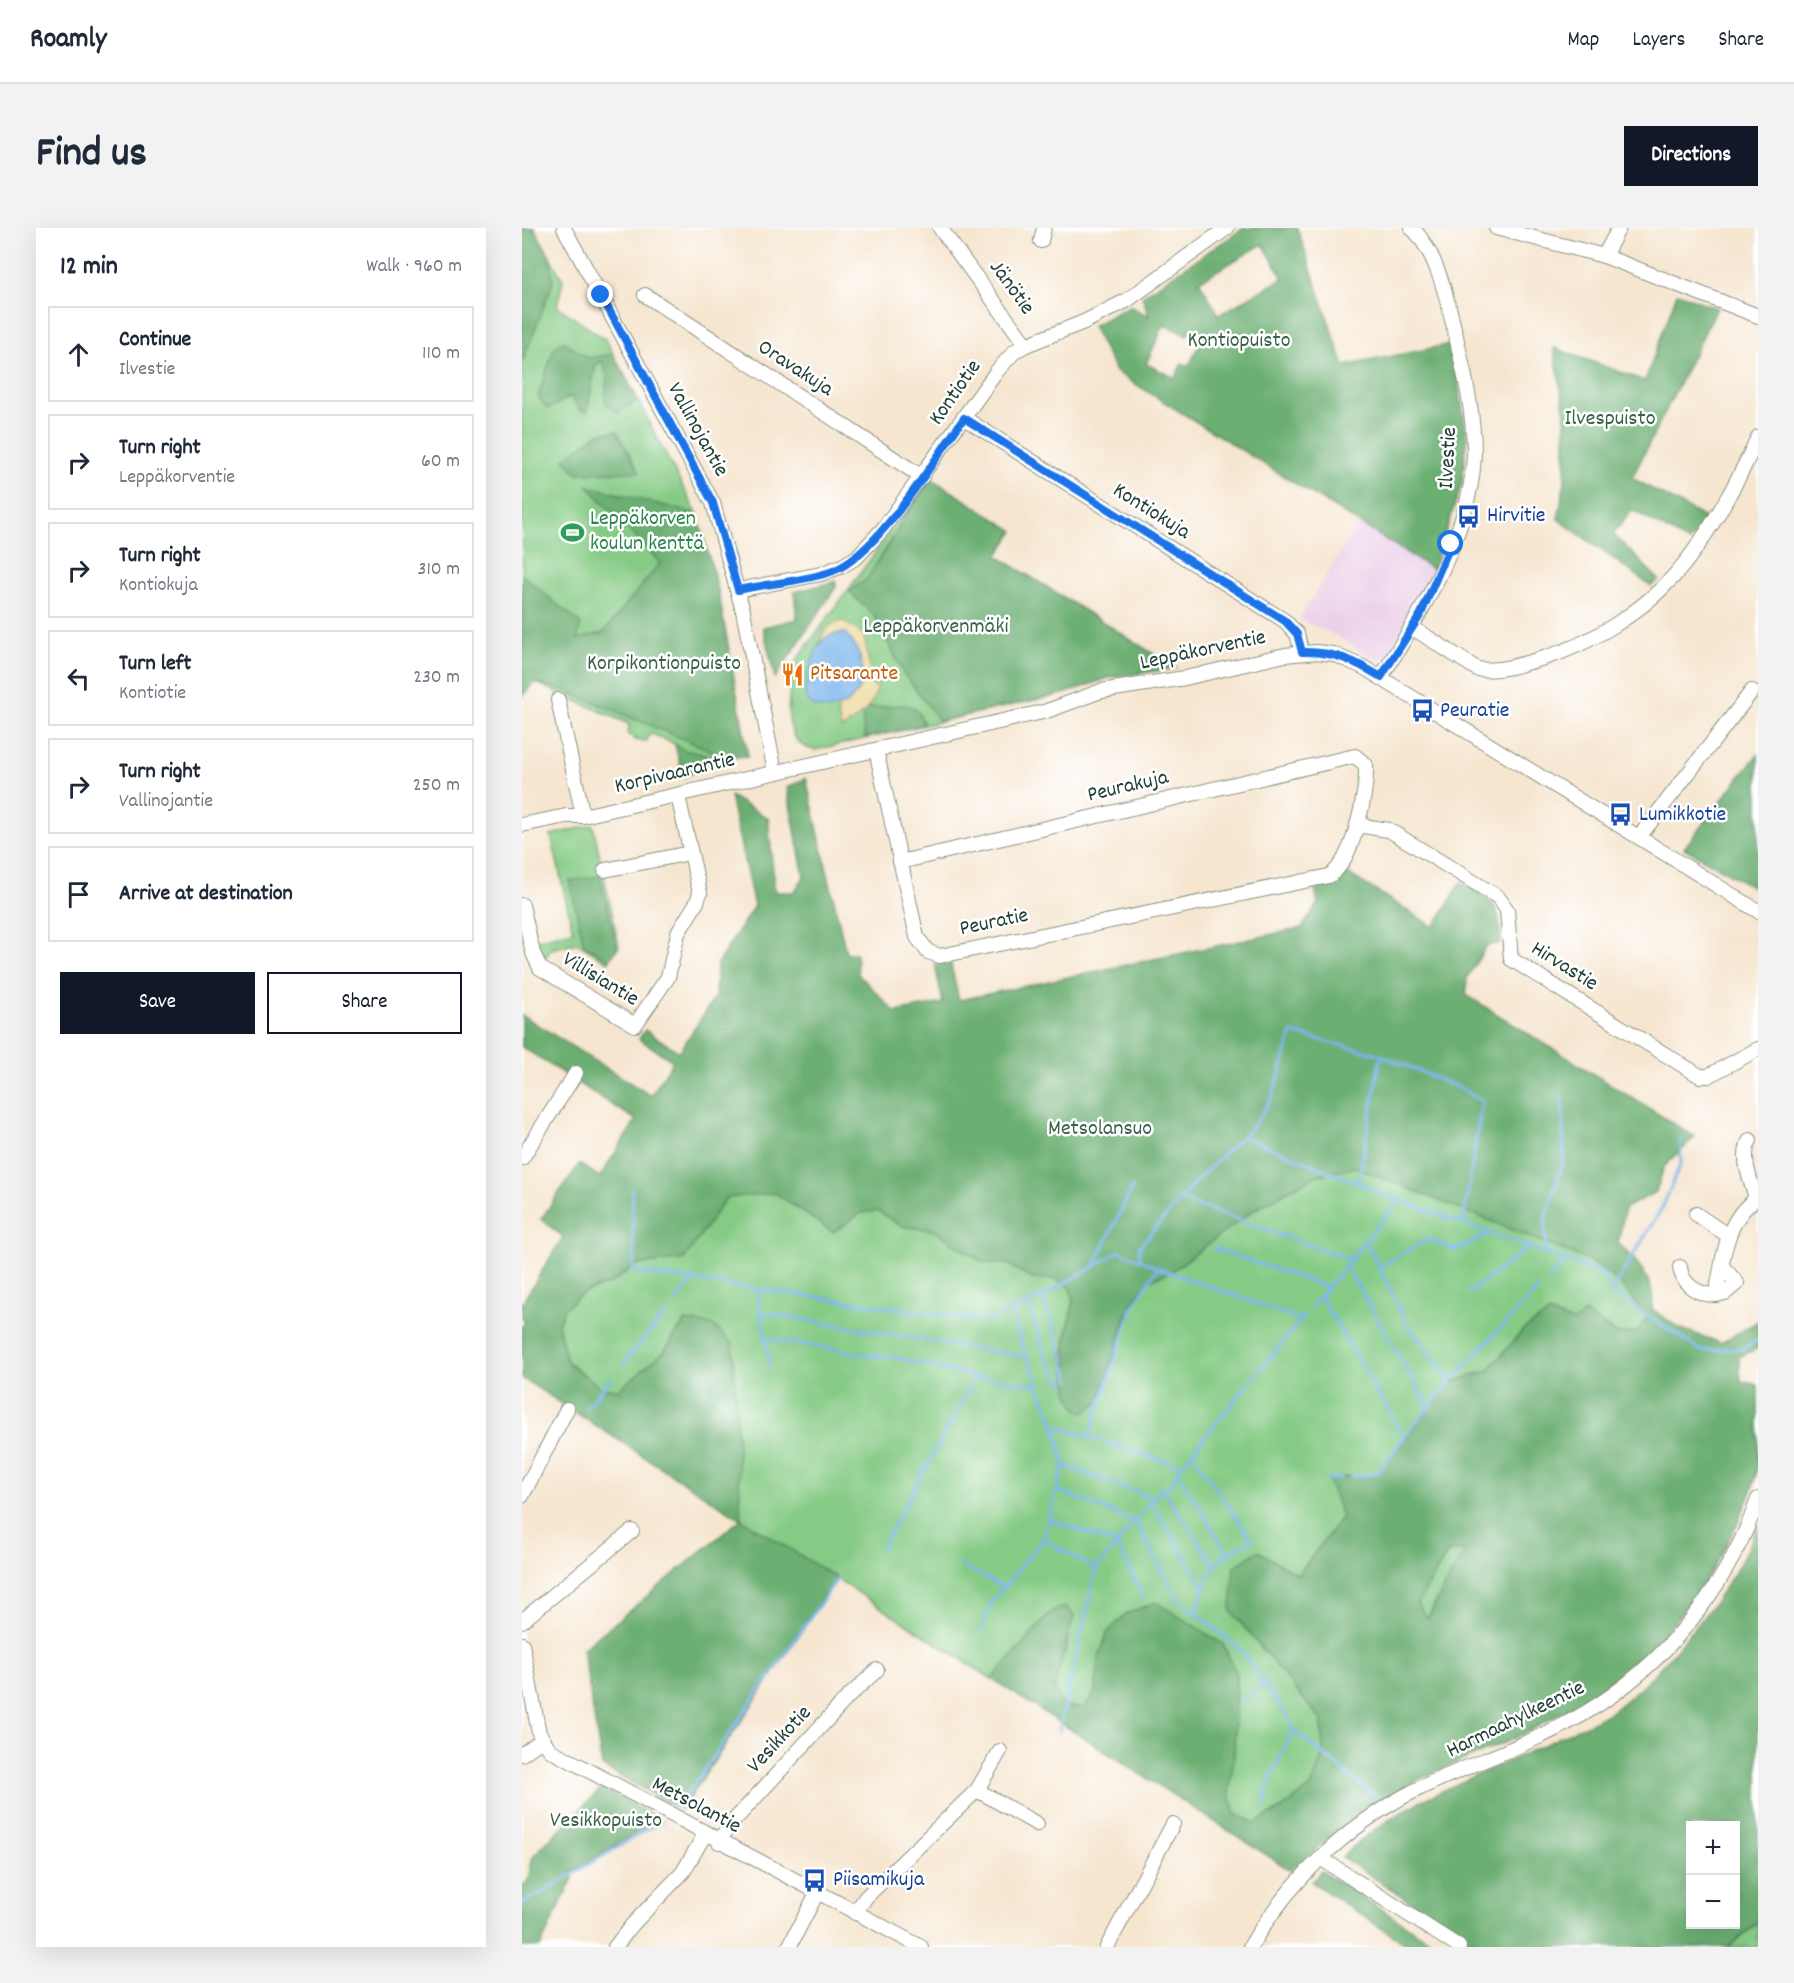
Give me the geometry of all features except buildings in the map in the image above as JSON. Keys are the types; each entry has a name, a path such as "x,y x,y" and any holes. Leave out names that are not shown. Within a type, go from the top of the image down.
{"street":[{"name":"Vallinojantie","path":"564,228 713,503 738,590 775,772"},
{"name":"Jänötie","path":"940,228 1026,345"},
{"name":"Kontiotie","path":"738,590 821,574 842,566 868,547 922,477 1005,360 1026,345 1084,322 1126,301 1227,228"},
{"name":"Ilvestie","path":"1381,677 1413,628 1462,521 1472,483 1473,423 1450,312 1434,266 1423,242 1413,228"},
{"path":"1496,228 1604,256 1758,316"},
{"path":"1604,256 1619,228"},
{"name":"Oravakuja","path":"645,295 922,477"},
{"name":"Kontiokuja","path":"964,418 1285,621 1297,634 1302,652"},
{"path":"1413,628 1477,669 1489,670 1524,664 1586,644 1605,633 1672,578 1718,513 1757,442"},
{"name":"Leppäkorventie","path":"775,772 1047,711 1101,692 1173,680 1302,652 1341,656 1381,677 1758,911"},
{"path":"1639,837 1752,691"},
{"path":"558,700 583,816"},
{"name":"Peuratie","path":"876,750 917,937 928,952 940,956 1329,876 1335,872 1354,838 1366,773 1364,761"},
{"name":"Peurakuja","path":"900,862 1355,756 1364,761"},
{"name":"Korpivaarantie","path":"522,825 566,816 583,816 775,772"},
{"name":"Villisiantie","path":"522,905 527,954 540,968 635,1025 668,977 678,933 699,898 678,796"},
{"name":"Korpivaarantie","path":"522,834 568,824 583,816"},
{"name":"Hirvastie","path":"1357,825 1389,830 1498,897 1507,910 1511,959 1700,1076 1708,1076 1758,1049"},
{"path":"605,870 690,853"},
{"path":"522,1158 576,1073"},
{"path":"1680,1267 1686,1283 1699,1292 1716,1295 1727,1235 1745,1209 1757,1198 1748,1174 1746,1156 1750,1140"},
{"path":"1696,1214 1727,1235"},
{"path":"522,1496 567,1409"},
{"name":"Harmaahylkeentie","path":"1250,1947 1283,1899 1322,1858 1353,1830 1414,1791 1547,1733 1585,1713 1640,1673 1703,1605 1741,1544 1758,1499"},
{"path":"522,1621 632,1531"},
{"path":"522,1644 542,1740 522,1754"},
{"name":"Vesikkotie","path":"719,1842 728,1827 848,1697 877,1670"},
{"name":"Metsolantie","path":"542,1740 550,1750 565,1760 921,1947"},
{"path":"855,1913 866,1897 977,1790 1000,1751"},
{"path":"977,1790 1037,1824"},
{"path":"1107,1947 1173,1824"},
{"path":"615,1947 632,1925 683,1872 705,1834"},
{"path":"1322,1858 1459,1947"},
{"path":"789,1947 817,1893"}],"shaded area":[{"path":"1359,522 1433,569 1409,624 1388,656 1380,660 1372,658 1337,636 1299,619"}],"green space":[{"name":"Korpikontionpuisto","path":"522,228 534,228 563,280 557,306 606,340 697,514 718,590 748,756 727,757 683,777 675,744 650,733 646,742 635,740 633,736 628,735 629,724 534,682 522,696"},
{"path":"522,228 534,228 550,256 553,282 522,363"},
{"name":"Kontiopuisto","path":"1244,228 1297,228 1344,366 1452,344 1467,437 1462,483 1433,569 1116,372 1092,326 1129,306 1149,316 1142,296","holes":["1263,244 1283,278 1219,315 1199,281","1164,325 1187,335 1189,332 1202,338 1189,366 1182,363 1175,378 1146,364"]},
{"name":"Ilvespuisto","path":"1677,293 1717,308 1632,478 1707,519 1689,542 1632,510 1613,534 1659,580 1651,586 1558,519 1565,481 1565,414 1554,348 1645,381"},
{"path":"563,341 588,358 613,354 638,400 618,412 605,403 607,374 602,361 596,364 587,412 579,409 571,396 548,409 538,396 554,348"},
{"path":"617,431 639,472 577,473 564,459 599,433"},
{"name":"Leppäkorvenmäki","path":"930,478 1014,531 997,556 1176,668 1108,678 1066,693 815,750 803,746 795,737 790,726 789,699 796,661"},
{"name":"Leppäkorvenmäki","path":"930,478 1014,531 997,556 1176,668 1108,678 1066,693 940,721 904,674 875,617 849,591 867,579"},
{"path":"588,486 697,514 718,590 748,756 727,757 564,690 534,682 522,696 522,575 581,624 577,639 603,633 660,563"},
{"path":"836,581 836,587 775,678 763,627 797,619 794,592"},
{"path":"911,706 917,710 924,725 865,738 862,714 869,708"},
{"path":"675,744 683,750 715,757 718,762 683,777"},
{"path":"1758,754 1758,890 1684,848"},
{"name":"Metsolansuo","path":"806,778 846,953 856,953 858,974 895,1012 943,1003 935,964 950,961 959,1000 1302,928 1318,903 1314,885 1339,880 1344,871 1434,927 1461,882 1488,899 1497,911 1501,943 1486,946 1467,978 1466,995 1695,1137 1664,1167 1656,1192 1625,1208 1618,1244 1644,1273 1651,1290 1652,1309 1679,1328 1721,1343 1758,1321 1758,1348 1739,1357 1741,1381 1758,1385 1758,1462 1755,1479 1736,1526 1697,1593 1674,1622 1621,1673 1591,1695 1523,1734 1430,1774 1386,1799 1290,1870 992,1679 1052,1611 1066,1607 1074,1616 1054,1688 1064,1706 1084,1708 1095,1692 1098,1661 1107,1633 1126,1614 1156,1602 1223,1644 1236,1673 1234,1758 1229,1792 1235,1814 1255,1823 1281,1809 1311,1787 1323,1756 1322,1721 1231,1611 1234,1567 1258,1551 1298,1575 1342,1517 1328,1479 1378,1473 1449,1383 1489,1370 1524,1329 1549,1313 1574,1322 1585,1313 1616,1334 1637,1332 1647,1317 1620,1283 1588,1260 1355,1167 1315,1176 1255,1209 1172,1271 1148,1281 1130,1305 1099,1402 1084,1413 1075,1407 1068,1391 1066,1338 1074,1302 1069,1286 1055,1279 1032,1279 1008,1264 982,1262 934,1230 901,1226 878,1211 861,1213 833,1232 775,1193 726,1198 684,1259 636,1265 611,1283 583,1293 564,1309 558,1325 567,1362 601,1388 619,1389 664,1352 685,1321 713,1325 733,1344 741,1519 522,1378 522,1327 525,1321 522,1318 522,1303 563,1237 541,1219 579,1164 600,1177 636,1120 522,1047 522,1015 651,1096 673,1061 639,1039 645,1030 679,1052 715,997 717,964 754,906 730,796 768,818 775,892 794,892 804,877 787,788","holes":["1465,1550 1428,1618 1417,1604 1448,1552"]},
{"path":"593,825 619,946 608,962 577,943 551,949 542,963 537,940 573,931 551,835"},
{"path":"600,876 617,948 610,960 584,945 569,881"},
{"path":"1355,1167 1588,1260 1620,1283 1648,1317 1637,1332 1616,1334 1585,1313 1574,1322 1524,1329 1489,1370 1449,1383 1297,1575 1258,1551 1231,1611 1322,1721 1323,1756 1311,1787 1281,1809 1255,1823 1235,1814 1229,1792 1234,1758 1236,1673 1223,1644 1098,1661 1095,1692 1084,1708 1064,1706 1054,1688 1061,1659 1068,1646 1052,1611 992,1679 837,1579 681,1810 602,1766 583,1649 741,1519 685,1321 664,1352 620,1389 601,1388 567,1361 558,1325 563,1309 583,1293 611,1283 636,1265 684,1259 726,1198 775,1193 833,1232 861,1213 878,1211 901,1226 934,1230 982,1262 1008,1264 1032,1279 1055,1279 1070,1286 1072,1306 1066,1337 1065,1364 1069,1391 1075,1407 1099,1402 1130,1305 1148,1281 1172,1270 1255,1209 1315,1176"},
{"path":"741,1519 837,1578 681,1810 602,1766 583,1649"},
{"path":"1758,1523 1758,1922 1728,1947 1479,1947 1342,1857 1366,1836 1419,1802 1590,1723 1616,1708 1638,1690 1677,1649 1723,1591 1746,1551"},
{"path":"1465,1550 1427,1618 1417,1604 1448,1552"},
{"name":"Vesikkopuisto","path":"602,1788 659,1819 570,1873 574,1876 540,1947 522,1947 522,1886 527,1883 533,1856"},
{"path":"1321,1871 1440,1947 1410,1947 1312,1882"},
{"path":"1758,1923 1758,1947 1729,1947"}],"sand":[{"path":"843,621 864,635 873,686 878,686 873,700 865,711 841,729 837,708 851,700 862,681 825,638 820,644 820,639 827,628"}],"water":[{"path":"845,633 857,649 860,659 862,668 859,687 854,696 843,706 831,709 819,708 809,702 806,697 806,685 813,658 825,638 833,634"}],"waterway":[{"path":"1140,1260 1139,1247 1195,1182 1255,1124 1273,1096 1292,1033 1381,1055 1462,1089 1482,1101 1463,1223"},
{"path":"1358,1183 1381,1055"},
{"path":"1546,1253 1545,1220 1564,1158 1562,1097"},
{"path":"1242,1136 1399,1200 1603,1274 1608,1286"},
{"path":"1680,1138 1681,1163 1663,1206 1611,1292 1702,1351 1745,1348 1758,1340"},
{"path":"632,1189 634,1272 988,1321 1029,1303 1094,1267 1133,1186"},
{"path":"1179,1199 1352,1260"},
{"path":"1311,1307 1399,1200"},
{"path":"1379,1267 1428,1239 1456,1250 1490,1233"},
{"path":"1366,1241 1406,1322 1450,1381"},
{"path":"1469,1293 1529,1247"},
{"path":"1213,1248 1327,1287"},
{"path":"1095,1266 1120,1251 1158,1268 1300,1319"},
{"path":"1548,1280 1566,1260"},
{"path":"1346,1266 1430,1409"},
{"path":"1090,1435 1133,1305 1158,1268"},
{"path":"675,1302 694,1280"},
{"path":"1351,1477 1378,1473 1415,1424 1475,1355 1539,1288"},
{"path":"757,1290 770,1365"},
{"path":"1043,1296 1070,1380"},
{"path":"1320,1296 1404,1437"},
{"path":"1029,1303 1045,1355 1064,1384"},
{"path":"982,1630 991,1603 1043,1539 1064,1465 1055,1426 1020,1340 1011,1310"},
{"path":"760,1312 1027,1357"},
{"path":"624,1363 666,1313"},
{"path":"1059,1731 1096,1569 1162,1488 1169,1487 1181,1466 1304,1316"},
{"path":"765,1338 875,1356 889,1356 976,1377 1039,1385"},
{"path":"882,1547 976,1377"},
{"path":"586,1408 611,1378"},
{"path":"1055,1426 1181,1466"},
{"path":"1192,1453 1252,1540 1229,1553 1214,1568 1208,1577 1197,1614"},
{"path":"1064,1465 1155,1499"},
{"path":"1177,1472 1227,1552"},
{"path":"1328,1479 1341,1478"},
{"path":"1162,1488 1216,1567"},
{"path":"1057,1490 1136,1522 1178,1599 1240,1649 1288,1717 1293,1730 1383,1802"},
{"path":"1152,1503 1203,1585"},
{"path":"1049,1519 1117,1544 1144,1598"},
{"path":"1043,1539 1096,1569"},
{"path":"960,1564 1003,1587"},
{"path":"678,1808 837,1579"},
{"path":"1241,1702 1264,1683"},
{"path":"1265,1807 1267,1786 1293,1730"},
{"path":"522,1904 662,1821"}],"place":[{"name":"Hirvitie","path":"1469,516"},
{"name":"Leppäkorven koulun kenttä","path":"572,532"},
{"name":"Pitsarante","path":"792,674"},
{"name":"Peuratie","path":"1422,711"},
{"name":"Lumikkotie","path":"1621,815"},
{"name":"Piisamikuja","path":"815,1880"}],"route":[{"path":"601,295 713,503 738,590 832,571 857,557 884,529 964,418 1285,621 1297,634 1302,652 1333,654 1349,659 1381,677 1421,614 1451,544"}]}
